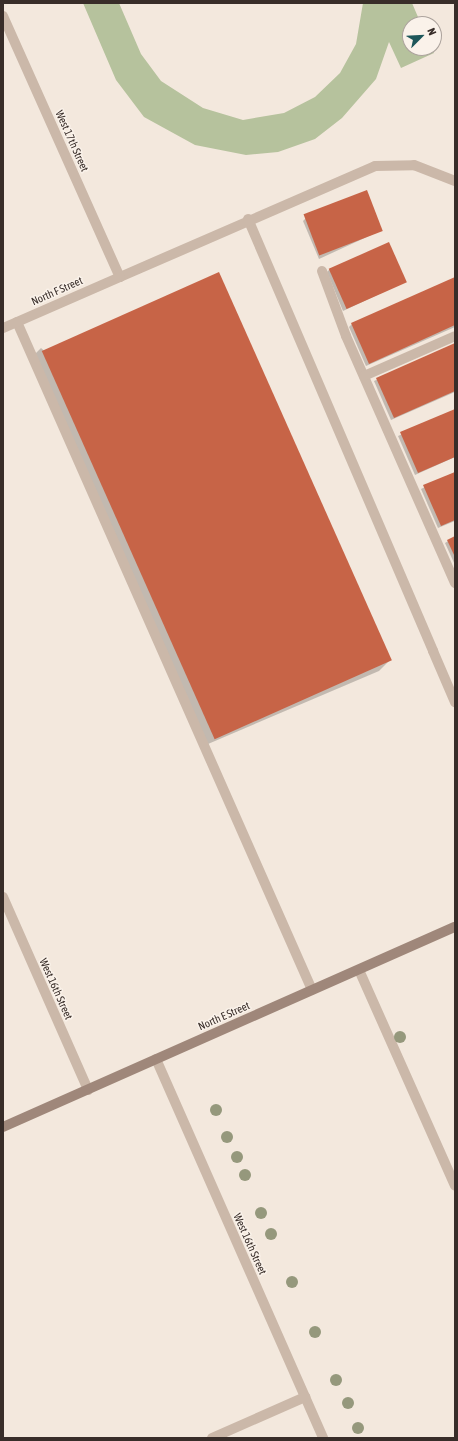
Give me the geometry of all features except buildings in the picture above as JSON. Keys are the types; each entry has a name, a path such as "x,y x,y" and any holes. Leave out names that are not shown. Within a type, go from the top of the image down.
{"main road":[{"name":"North E Street","path":"3,1127 455,927"}],"street":[{"name":"West 17th Street","path":"3,16 120,277"},
{"name":"North F Street","path":"3,328 248,219 375,166 414,165 455,180"},
{"path":"248,219 454,699"},
{"path":"322,271 364,376 455,583"},
{"path":"17,322 312,990"},
{"path":"364,376 455,336"},
{"name":"West 16th Street","path":"3,897 88,1090"},
{"path":"359,970 455,1186"},
{"name":"West 16th Street","path":"156,1059 323,1438"},
{"path":"212,1438 305,1397"}],"green space":[{"path":"83,3 119,3 141,54 161,81 203,108 243,120 284,113 315,97 340,73 356,44 363,3 412,3 418,16 402,16 402,56 427,56 401,68 389,42 376,79 342,118 315,139 278,152 246,155 195,145 144,117 116,80"}]}
